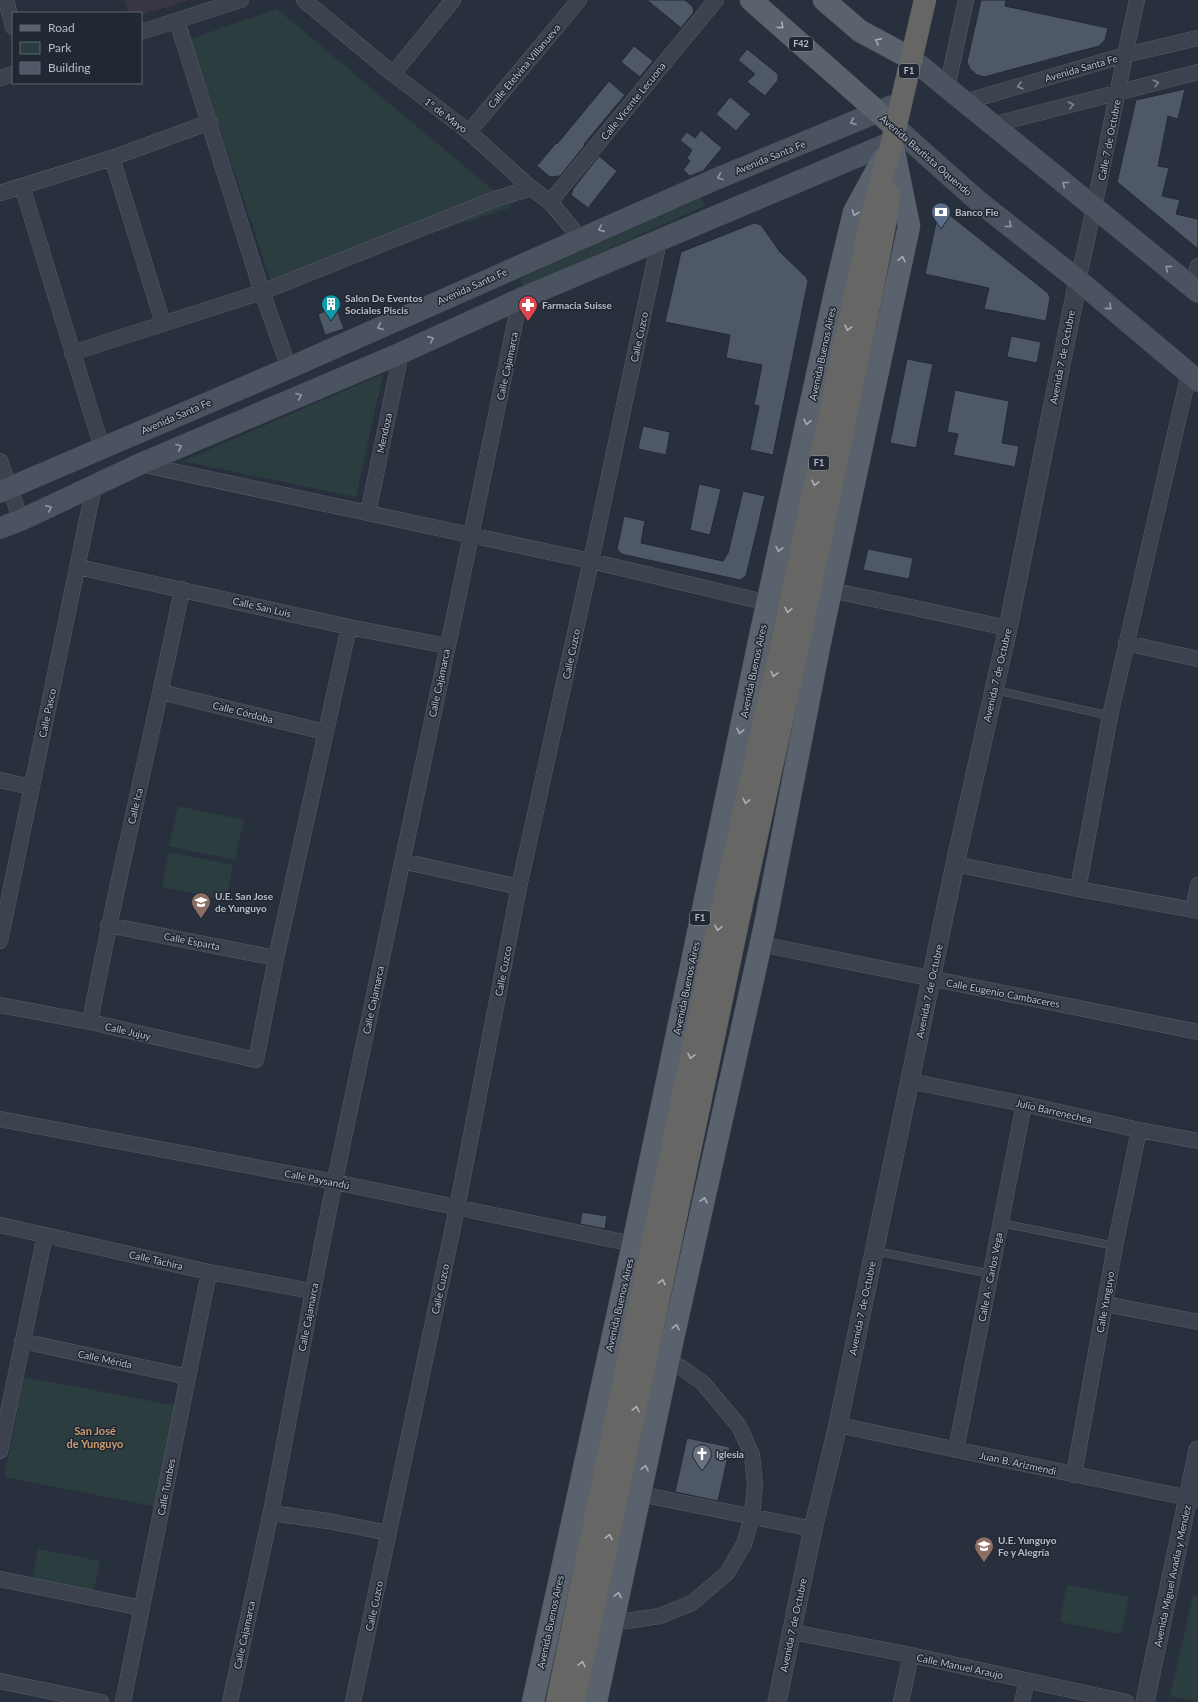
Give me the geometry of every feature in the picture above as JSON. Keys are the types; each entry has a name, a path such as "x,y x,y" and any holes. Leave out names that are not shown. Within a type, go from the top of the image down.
{"highway":[{"name":"Avenida Buenos Aires","path":"557,1702 720,918 783,636 872,214 894,135 925,0"},
{"name":"Avenida Buenos Aires","path":"574,1702 867,315 887,214 894,135"}],"main road":[{"name":"Avenida Bautista Oquendo","path":"751,0 878,112 894,135 1078,280 1193,377"},
{"path":"824,0 860,31 912,59 1195,290"},
{"name":"Avenida Santa Fe","path":"5,490 289,368 716,179 902,102"},
{"path":"0,528 21,520 140,464 401,352 520,299 659,241 894,135"},
{"name":"Avenida Buenos Aires","path":"596,1702 668,1361 760,944 831,590 909,226 894,135"},
{"name":"Avenida Buenos Aires","path":"533,1702 633,1244 836,288 854,212 894,135"}],"street":[{"path":"6,0 12,23"},
{"path":"142,32 241,0"},
{"path":"393,74 453,0"},
{"name":"Calle Etelvina Villanueva","path":"469,132 579,0"},
{"name":"Calle Vicente Lecuona","path":"550,202 716,0"},
{"path":"947,88 966,0"},
{"name":"Calle 7 de Octubre","path":"1078,280 1095,208 1137,0"},
{"name":"1º de Mayo","path":"314,3 393,74 469,132 531,188 550,202 572,228 576,240"},
{"path":"177,21 210,122 262,292 289,368"},
{"name":"Avenida Santa Fe","path":"964,102 1125,55 1198,38"},
{"path":"992,125 1198,72"},
{"path":"0,78 12,74"},
{"path":"0,193 112,158 210,122"},
{"path":"112,158 163,323"},
{"path":"22,186 102,448"},
{"path":"72,353 262,292 488,202 531,188"},
{"name":"Calle Cuzco","path":"353,1702 457,1208 519,887 591,561 659,241"},
{"path":"1195,290 1198,266"},
{"name":"Avenida 7 de Octubre","path":"777,1702 813,1530 838,1425 955,864 1008,628 1078,280"},
{"name":"Calle Cajamarca","path":"230,1702 271,1513 312,1291 447,646 472,535 520,299"},
{"name":"Mendoza","path":"368,513 401,352"},
{"path":"1078,889 1110,716 1126,643 1193,377"},
{"path":"0,461 5,490 21,520"},
{"path":"140,464 591,561 768,603"},
{"name":"Calle Pasco","path":"0,940 94,486"},
{"name":"Calle San Luis","path":"78,567 349,627 447,646"},
{"name":"Calle Ica","path":"90,1022 108,925 161,692 182,589"},
{"path":"831,590 1008,628"},
{"path":"276,958 349,627"},
{"path":"1126,643 1198,659"},
{"name":"Calle Córdoba","path":"161,692 325,732"},
{"path":"0,780 31,787"},
{"path":"402,861 519,887"},
{"path":"955,864 1078,889 1195,910 1198,885"},
{"name":"Calle Esparta","path":"108,925 276,958"},
{"name":"Calle Eugenio Cambaceres","path":"760,944 1198,1032"},
{"name":"Calle Jujuy","path":"0,1005 90,1022 256,1060 276,958"},
{"name":"Julio Barrenechea","path":"910,1081 1024,1104 1139,1130 1198,1141"},
{"name":"Calle A - Carlos Vega","path":"956,1450 1024,1104"},
{"name":"Calle Paysandú","path":"0,1119 335,1182 457,1208 567,1229 633,1244"},
{"name":"Calle Yunguyo","path":"1074,1475 1106,1304 1115,1246 1139,1130"},
{"name":"Calle Táchira","path":"0,1226 209,1272 312,1291"},
{"path":"0,1451 45,1235"},
{"name":"Calle Tumbes","path":"123,1702 209,1272"},
{"path":"1106,1304 1198,1322"},
{"name":"Calle Mérida","path":"22,1341 188,1377"},
{"path":"612,1623 660,1616 692,1603 727,1573 744,1544 752,1517 755,1485 752,1455 739,1426 702,1382 682,1368 668,1361"},
{"name":"Juan B. Arizmendi","path":"838,1425 1193,1499"},
{"name":"Avenida Miguel Avadia y Mendez","path":"1146,1702 1193,1499 1198,1450"},
{"path":"640,1494 813,1530"},
{"path":"271,1513 328,1521 389,1533"},
{"path":"0,1579 142,1608"},
{"name":"Calle Manuel Araujo","path":"792,1632 911,1655 1126,1702"},
{"path":"901,1702 911,1655"},
{"path":"0,1681 101,1702"},
{"path":"1022,1702 1027,1681"}],"lane":[{"path":"993,690 1110,716"},
{"path":"1001,1223 1115,1246"},
{"path":"874,1251 991,1274"}],"shaded area":[{"path":"124,0 189,0 142,15 142,12 128,12"}],"green space":[{"path":"277,9 513,207 272,284 190,39"},
{"path":"701,198 705,206 525,286 521,283 521,278"},
{"path":"383,374 356,497 183,461"},
{"path":"178,806 244,820 235,860 169,846"},
{"path":"169,852 233,865 226,900 162,887"},
{"path":"24,1377 177,1406 157,1507 4,1477"},
{"path":"38,1549 100,1561 92,1598 31,1586"},
{"path":"1067,1585 1129,1597 1121,1634 1060,1622"},
{"path":"1193,1595 1198,1596 1198,1702 1170,1696"}],"building":[{"path":"647,0 685,0 693,7 694,12 681,28"},
{"path":"981,0 1006,0 1005,6 1108,28 1105,40 1099,46 984,77 977,75 970,69 967,62"},
{"path":"634,46 653,61 640,77 621,62"},
{"path":"747,49 778,74 778,80 765,96 747,82 755,74 738,60"},
{"path":"609,81 625,95 584,144 585,145 560,176 550,177 537,166"},
{"path":"1185,89 1178,119 1168,116 1158,166 1169,168 1162,196 1180,200 1176,214 1198,219 1198,249 1117,182 1136,100"},
{"path":"730,97 751,114 736,131 716,114"},
{"path":"701,130 722,148 703,171 690,176 683,170 690,161 687,158 692,150 680,140 687,132 695,138"},
{"path":"599,156 617,171 588,208 571,195 573,189"},
{"path":"947,213 1048,293 1050,298 1046,321 984,309 989,288 925,274 937,218"},
{"path":"754,223 761,225 780,252 806,277 808,281 773,455 750,450 759,406 754,405 762,365 726,358 730,335 665,322 681,252"},
{"name":"Salon De Eventos Sociales Piscis","path":"336,307 344,329 325,335 318,314"},
{"path":"1011,336 1041,342 1037,363 1007,357"},
{"path":"907,359 933,364 916,448 890,443"},
{"path":"955,390 1009,401 1002,443 1019,446 1015,467 953,455 958,434 947,432"},
{"path":"643,426 670,432 666,455 638,449"},
{"path":"699,484 721,489 710,535 690,530"},
{"path":"743,491 765,496 746,576 740,580 621,554 617,549 624,516 645,521 641,543 723,561 728,553"},
{"path":"868,549 913,558 909,579 863,570"},
{"path":"582,1212 607,1216 605,1229 580,1224"},
{"name":"Iglesia","path":"687,1438 730,1447 718,1501 675,1492"}],"place":[{"name":"Banco Fie","path":"941,229"},
{"name":"Salon De Eventos Sociales Piscis","path":"331,321"},
{"name":"Farmacia Suisse","path":"528,322"},
{"name":"U.E. San Jose de Yunguyo","path":"201,919"},
{"name":"Iglesia","path":"702,1471"},
{"name":"U.E. Yunguyo Fe y Alegría","path":"984,1563"}],"district":[{"name":"San José de Yunguyo","path":"95,1437"}]}
